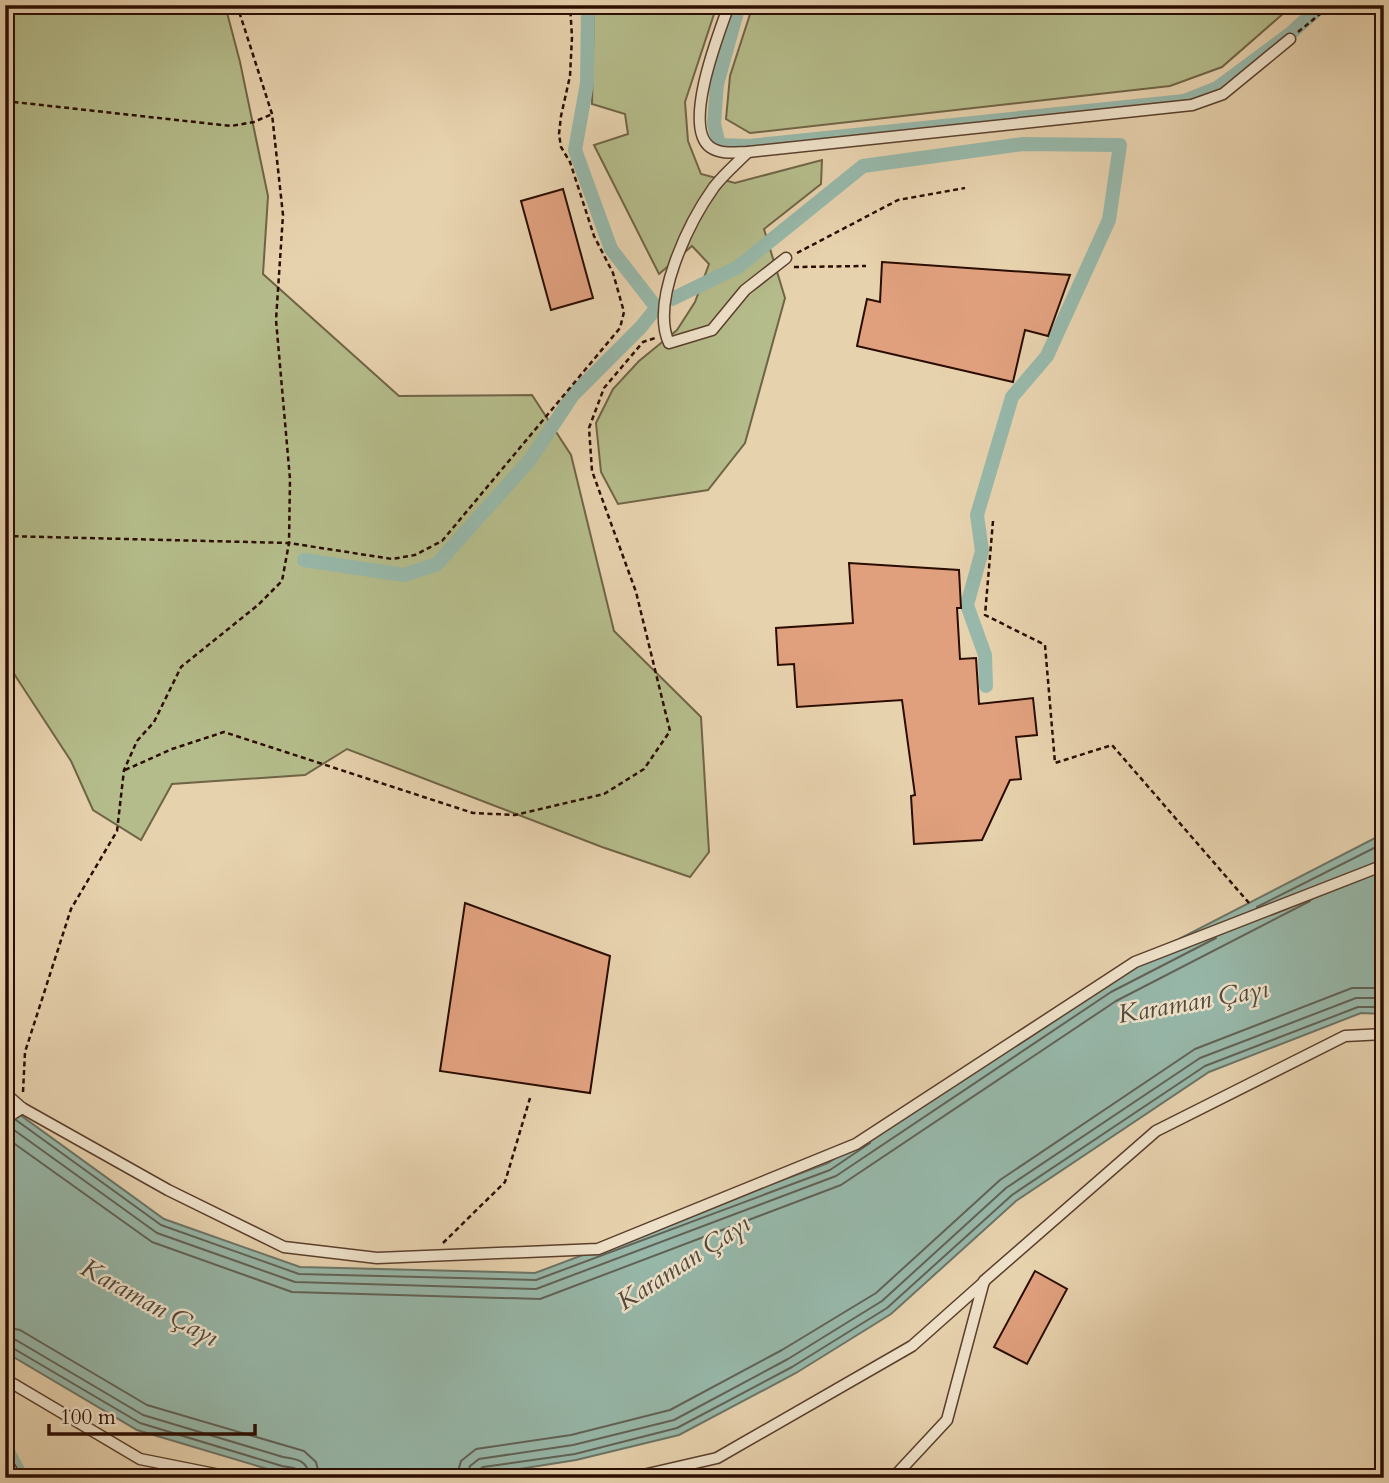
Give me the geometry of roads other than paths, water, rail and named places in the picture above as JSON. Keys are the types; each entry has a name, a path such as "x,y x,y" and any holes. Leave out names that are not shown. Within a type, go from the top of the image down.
{"street":[{"path":"729,5 707,70 701,106 701,136 710,147 721,152 748,152 1192,105 1223,94 1290,39"},
{"path":"748,152 715,186 680,248 665,294 665,335 669,344 712,330 745,290 790,262"},
{"path":"5,1093 22,1108 168,1190 285,1247 377,1258 598,1250 856,1144 1135,962 1384,865"},
{"path":"630,1478 717,1458 912,1346 1156,1131 1345,1037 1384,1034"},
{"path":"5,1119 22,1108"},
{"path":"892,1478 947,1420 984,1282"},
{"path":"5,1379 140,1459 235,1478"},
{"path":"5,1459 16,1478"}],"water":[{"name":"Karaman Çayı","path":"1384,836 1384,1014 1361,1013 1209,1072 1016,1201 891,1314 796,1373 679,1435 576,1460 461,1478 325,1478 281,1473 137,1430 5,1352 5,1104 164,1219 300,1267 535,1273 828,1163 1103,978 1377,837"}],"waterway":[{"path":"588,5 587,83 575,150 611,249 656,307"},
{"path":"739,5 717,84 714,124 719,145 749,146 1184,101 1217,88 1291,33 1322,5"},
{"path":"672,299 738,267 863,166 1023,144 1120,145 1109,220 1047,356 1012,397 977,515 982,551 967,605 985,655 986,686"},
{"path":"304,560 404,575 437,564 530,460 573,395 641,327 657,307"},
{"path":"5,1446 22,1478"}]}
